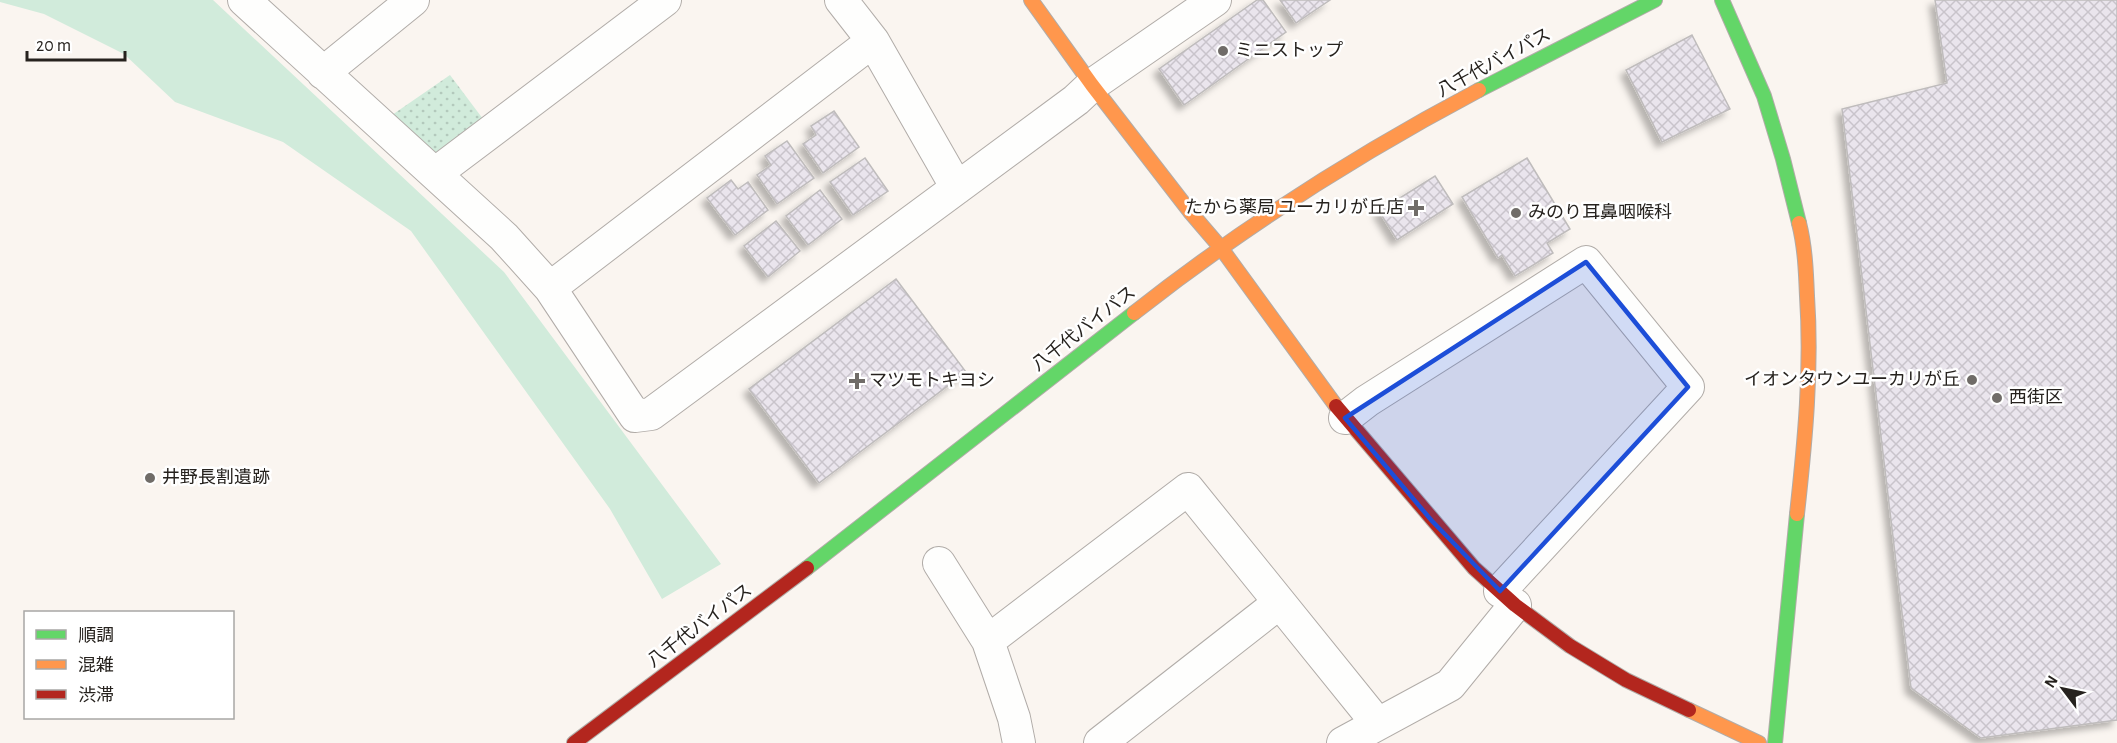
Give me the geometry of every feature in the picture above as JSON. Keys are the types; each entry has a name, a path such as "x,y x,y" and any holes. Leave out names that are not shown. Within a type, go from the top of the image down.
{"main road":[{"path":"1031,0 1092,85 1191,213 1221,248 1346,418 1474,568 1508,598 1570,646 1626,680 1759,743"},
{"name":"八千代バイパス","path":"574,743 768,598 1190,269 1257,222 1399,134 1566,44 1654,0"},
{"path":"1722,0 1764,96 1783,159 1804,244 1810,339 1807,416 1774,743"}],"street":[{"path":"244,0 504,237 550,288 635,416 651,414 1076,100 1092,85 1215,0"},
{"path":"323,73 413,0"},
{"path":"436,173 665,0"},
{"path":"841,0 873,41 957,188"},
{"path":"550,288 873,41"},
{"path":"988,641 1188,489 1279,603 1360,736 1450,685 1508,598 1688,387 1586,261 1367,402 1346,418"},
{"path":"939,563 988,641 1014,718 1019,743"},
{"path":"1100,743 1279,603"}],"highlighted area":[{"path":"1586,262 1688,387 1500,591 1432,521 1345,418"}],"green space":[{"path":"0,0 213,0 504,272 721,564 662,599 610,509 411,231 283,142 175,102 124,54 44,14 0,2"},
{"path":"450,75 486,123 443,153 434,152 392,115"}],"building":[{"name":"ミニストップ","path":"1257,0 1263,0 1286,32 1184,105 1159,69"},
{"path":"1280,0 1330,0 1296,23"},
{"name":"イオンタウンユーカリが丘","path":"1935,0 2117,0 2117,720 1981,738 1911,688 1842,109 1947,83"},
{"path":"1692,35 1730,109 1662,142 1626,70"},
{"path":"834,111 859,147 823,173 803,144 816,135 811,126"},
{"path":"787,141 814,178 777,204 757,175 771,165 765,156"},
{"path":"865,158 888,191 853,215 830,182"},
{"name":"みのり耳鼻咽喉科","path":"1527,158 1570,229 1547,243 1553,253 1515,276 1502,255 1498,258 1462,197"},
{"name":"たから薬局 ユーカリが丘店","path":"1435,176 1453,204 1397,240 1379,211"},
{"path":"731,180 738,189 748,182 768,210 735,235 707,198"},
{"path":"820,190 842,219 808,245 786,216"},
{"path":"776,221 800,251 768,277 744,246"},
{"name":"マツモトキヨシ","path":"896,279 966,372 819,483 749,389"}],"traffic: fast":[{"path":"1479,90 1655,0"},
{"path":"1722,0 1764,96 1799,223"},
{"path":"807,568 1134,313"},
{"path":"1775,743 1797,514"}],"traffic: slow":[{"path":"1031,0 1092,85 1191,213 1221,248 1336,406"},
{"path":"1134,313 1216,251 1345,166 1479,90"},
{"path":"1797,514 1805,432 1809,351 1806,268 1799,223"},
{"path":"1689,710 1759,743"}],"traffic: jam":[{"path":"1336,406 1474,568 1515,605 1570,646 1626,680 1689,710"},
{"path":"574,743 807,568"}],"place":[{"name":"ミニストップ","path":"1223,51"},
{"name":"たから薬局 ユーカリが丘店","path":"1416,208"},
{"name":"みのり耳鼻咽喉科","path":"1516,213"},
{"name":"イオンタウンユーカリが丘","path":"1972,380"},
{"name":"マツモトキヨシ","path":"857,381"},
{"name":"西街区","path":"1997,398"},
{"name":"井野長割遺跡","path":"150,478"}]}
